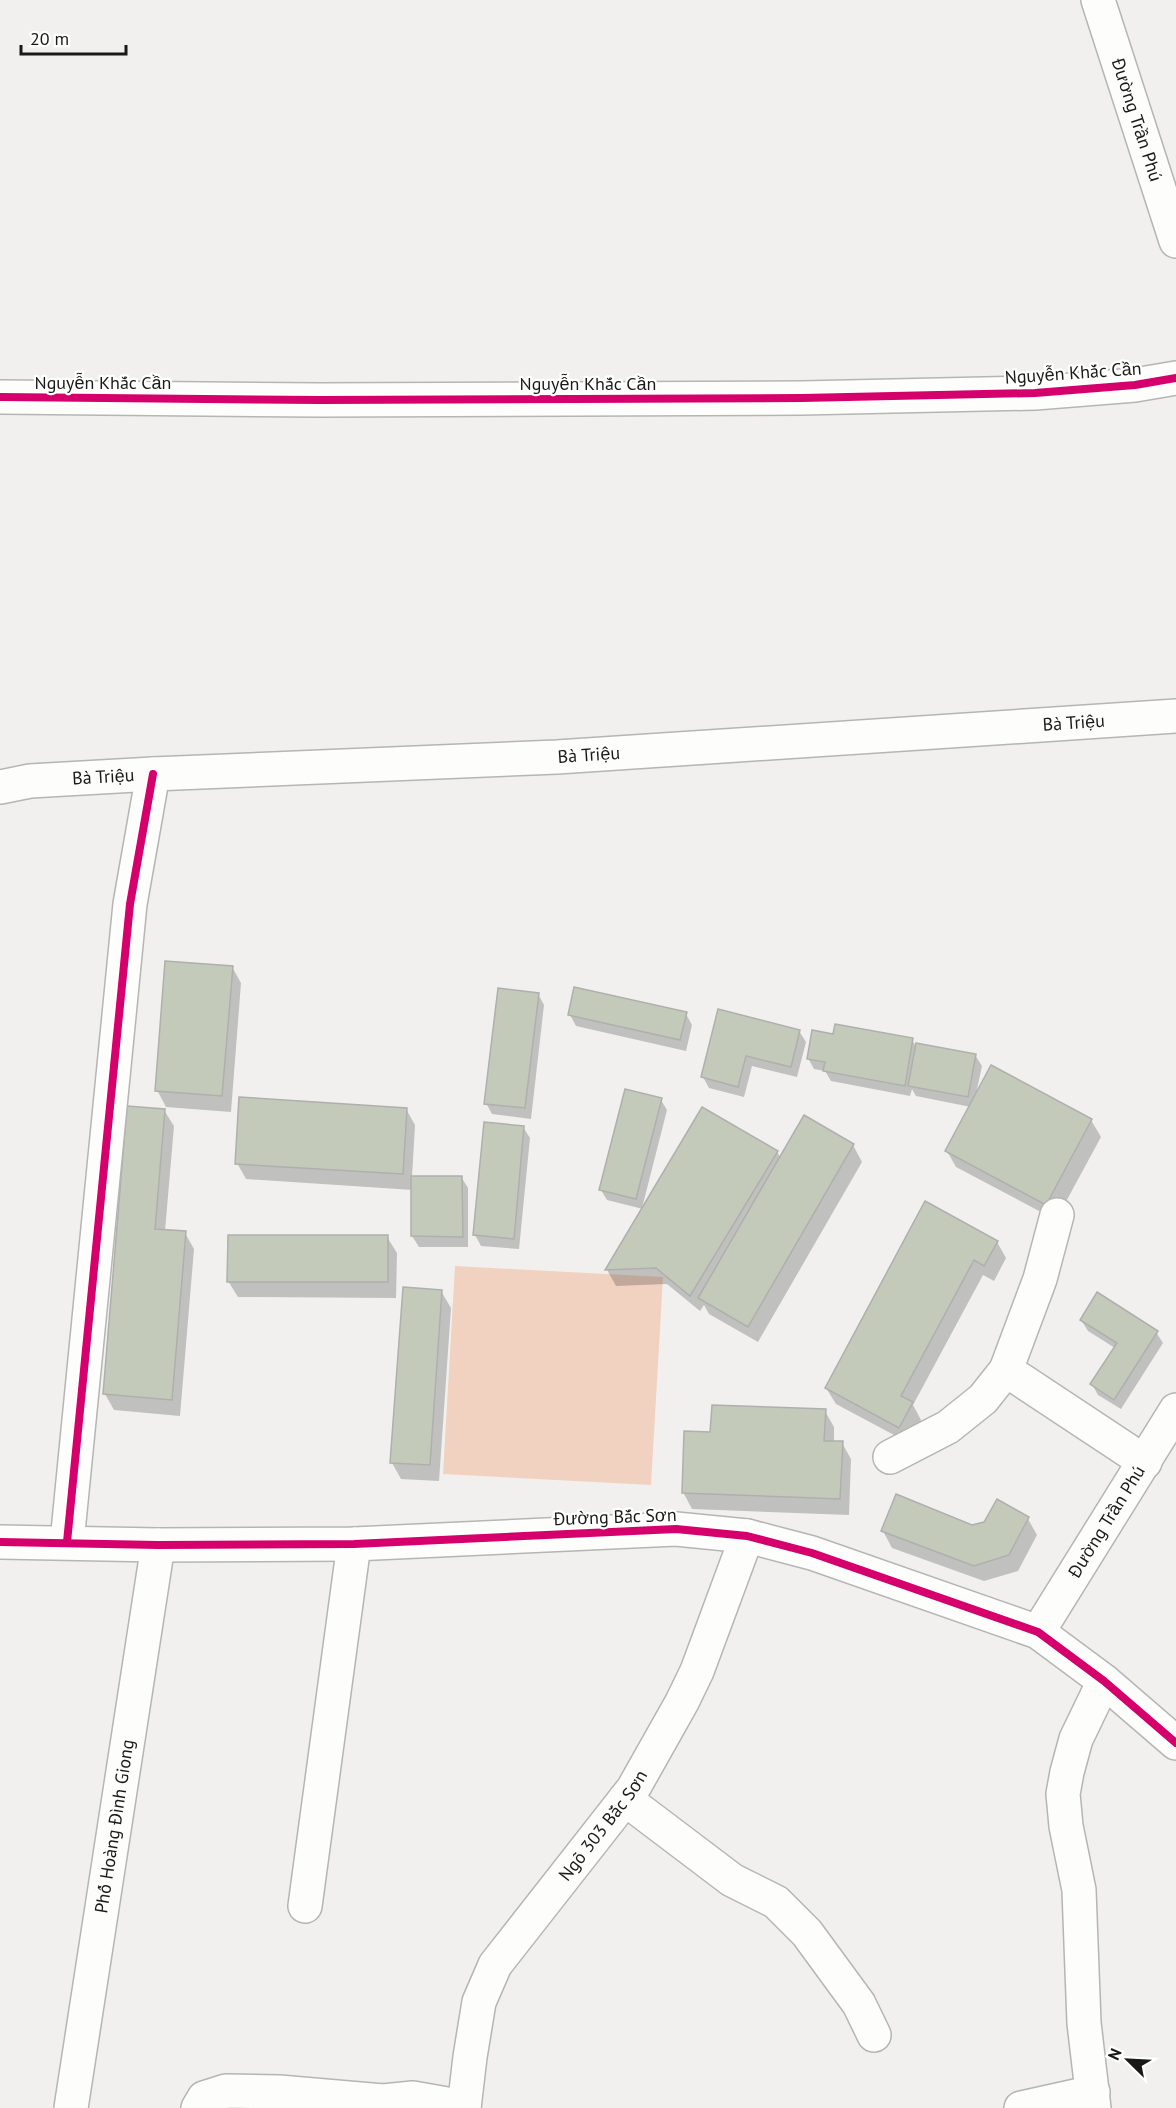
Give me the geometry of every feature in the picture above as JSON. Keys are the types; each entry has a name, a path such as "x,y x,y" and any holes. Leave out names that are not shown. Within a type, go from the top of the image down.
{"street":[{"name":"Đường Trần Phú","path":"1098,0 1176,241"},
{"name":"Nguyễn Khắc Cần","path":"0,397 320,400 802,398 1035,393 1135,385 1176,378"},
{"name":"Bà Triệu","path":"0,787 30,782 153,774 557,757 1176,716"},
{"path":"67,1542 130,904 153,774"},
{"path":"890,1457 948,1427 983,1400 1006,1370 1040,1279 1057,1215"},
{"path":"1006,1370 1145,1462"},
{"name":"Đường Trần Phú","path":"1038,1632 1176,1410"},
{"name":"Đường Bắc Sơn","path":"0,1542 158,1545 354,1544 676,1529 747,1536 812,1553 1038,1632 1104,1681 1176,1743"},
{"name":"Ngõ 303 Bắc Sơn","path":"464,2107 479,2002 495,1965 633,1789 692,1681 747,1536"},
{"path":"305,1906 354,1544"},
{"name":"Phố Hoàng Đình Giong","path":"71,2108 158,1545"},
{"path":"1021,2108 1094,2100 1084,2023 1079,1890 1066,1826 1063,1794 1076,1739 1104,1681"},
{"path":"625,1799 732,1880 776,1902 807,1933 859,2004 874,2035"},
{"path":"198,2108 204,2098 226,2091 279,2092 383,2101 414,2098 464,2107"}],"shaded area":[{"path":"455,1266 663,1277 651,1485 443,1474"}],"building":[{"path":"165,961 233,966 222,1096 155,1091"},
{"path":"574,987 687,1012 680,1040 568,1015"},
{"path":"498,988 539,993 525,1108 484,1104"},
{"path":"718,1009 800,1030 791,1067 746,1056 738,1087 701,1077"},
{"path":"835,1024 913,1038 905,1086 823,1071 825,1062 807,1059 812,1030 833,1034"},
{"path":"916,1043 976,1054 968,1097 908,1086"},
{"path":"991,1065 1092,1119 1046,1205 945,1151"},
{"path":"625,1089 662,1098 636,1199 599,1190"},
{"path":"239,1097 407,1108 403,1174 235,1164"},
{"path":"127,1106 165,1109 155,1229 186,1231 172,1400 103,1394"},
{"path":"702,1107 778,1151 690,1296 656,1268 605,1270"},
{"path":"804,1115 854,1144 748,1327 698,1298"},
{"path":"484,1122 524,1126 514,1239 473,1235"},
{"path":"411,1176 462,1176 463,1237 411,1236"},
{"path":"925,1201 998,1241 984,1266 974,1260 901,1396 913,1402 899,1428 825,1388"},
{"path":"228,1235 388,1235 388,1282 227,1282"},
{"path":"403,1287 442,1290 430,1465 390,1463"},
{"path":"1097,1292 1158,1331 1114,1400 1090,1384 1117,1343 1080,1320"},
{"path":"712,1405 826,1409 824,1441 843,1441 840,1499 682,1493 684,1431 710,1432"},
{"path":"896,1494 972,1525 984,1522 997,1499 1029,1517 1009,1555 974,1566 881,1531"}],"cycle path":[{"path":"0,397 320,400 802,398 1035,393 1135,385 1176,378"},
{"path":"67,1542 130,904 153,774"},
{"path":"0,1542 158,1545 354,1544 676,1529 747,1536 812,1553 1038,1632 1104,1681 1176,1743"}]}
